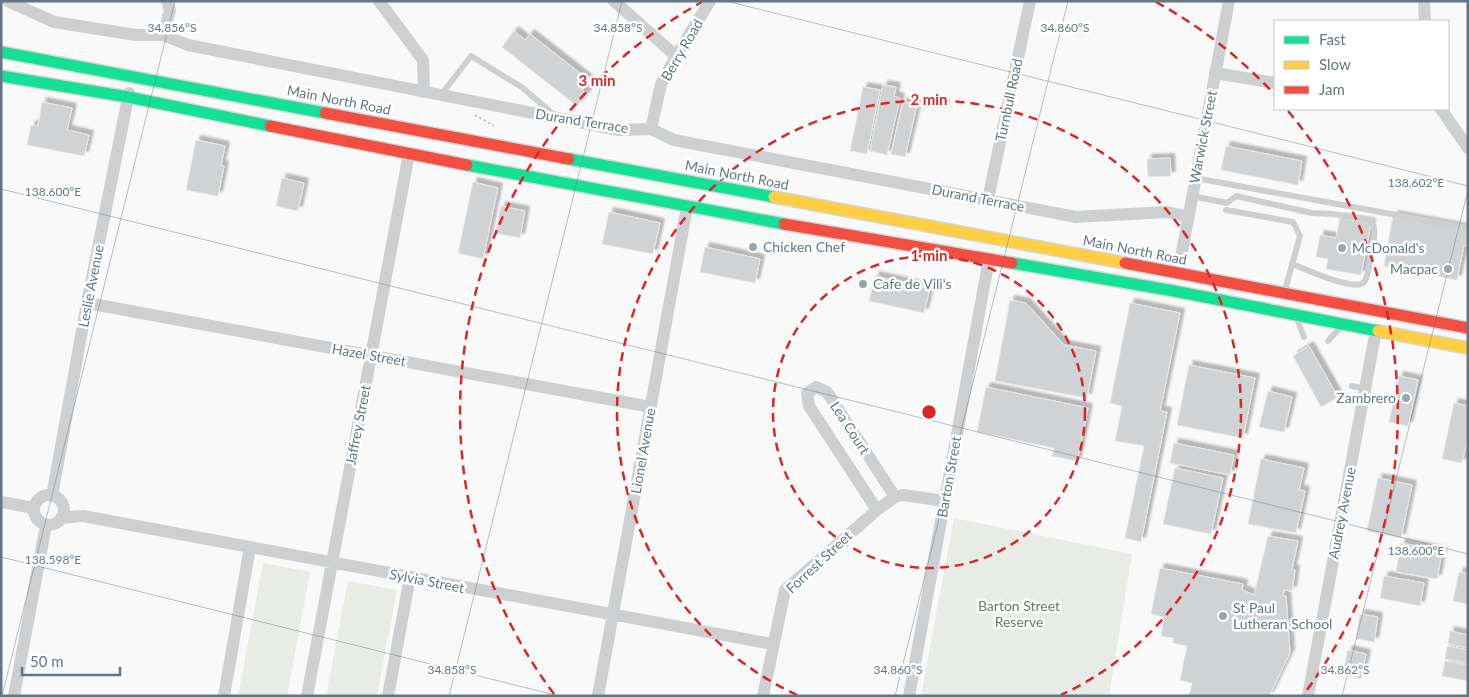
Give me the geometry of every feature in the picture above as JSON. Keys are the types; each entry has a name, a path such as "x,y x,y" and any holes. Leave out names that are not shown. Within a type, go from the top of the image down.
{"highway":[{"name":"Main North Road","path":"1,52 132,77 687,207 1174,291 1468,348"},
{"name":"Main North Road","path":"1,76 411,142 1178,273 1468,328"},
{"path":"1174,291 1178,273"},
{"path":"1376,330 1380,311"}],"street":[{"name":"Durand Terrace","path":"8,1 54,22 136,35 163,35 188,45 620,130 651,129 674,140 1076,217 1168,212 1188,216"},
{"path":"163,35 170,10 167,1"},
{"path":"379,1 423,60 424,92"},
{"path":"614,1 676,56"},
{"name":"Berry Road","path":"651,129 661,84 710,1"},
{"name":"Turnbull Road","path":"988,200 1030,1"},
{"name":"Warwick Street","path":"1178,273 1229,1"},
{"path":"1424,1 1425,20"},
{"path":"1215,72 1274,83"},
{"name":"Leslie Avenue","path":"52,496 87,303 132,77"},
{"path":"1442,110 1468,148"},
{"name":"Jaffrey Street","path":"307,696 411,142"},
{"name":"Lionel Avenue","path":"598,696 687,207"},
{"name":"Barton Street","path":"909,696 989,258"},
{"name":"Hazel Street","path":"87,303 651,407"},
{"name":"Audrey Avenue","path":"1308,696 1376,330"},
{"name":"Lea Court","path":"877,510 809,406 808,393 816,387 828,392 895,497"},
{"path":"47,495 52,496 56,497 62,504 63,509 61,518 55,524 46,525 38,520 34,508 38,499 47,495"},
{"path":"895,497 904,495 945,501"},
{"name":"Forrest Street","path":"762,696 785,590 877,510 895,497"},
{"path":"1,502 34,508"},
{"name":"Sylvia Street","path":"62,504 83,516"},
{"name":"Sylvia Street","path":"61,518 83,516 613,616 772,644"},
{"path":"14,696 46,525"},
{"path":"224,696 250,548"},
{"path":"388,696 410,577"}],"lane":[{"path":"441,95 471,56 522,88 558,118"},
{"path":"1195,178 1468,228"},
{"path":"1192,196 1227,207 1293,222 1300,236 1285,293"},
{"path":"1227,207 1236,196 1312,213 1333,214 1370,220 1374,225 1366,280 1357,286 1331,280 1292,264"},
{"path":"1295,315 1304,337"},
{"path":"1328,341 1344,324"},
{"path":"1352,386 1366,388"}],"path":[{"path":"471,113 494,126"}],"green space":[{"name":"Barton Street Reserve","path":"954,518 1132,554 1109,696 921,696"},
{"path":"263,563 310,572 287,696 238,696"},
{"path":"348,581 397,590 377,696 326,696"}],"building":[{"path":"514,31 525,40 530,34 590,81 582,90 587,93 577,106 502,47"},
{"path":"883,85 896,87 894,96 900,98 887,155 870,151"},
{"path":"863,87 880,90 867,154 850,151"},
{"path":"42,102 72,108 67,130 89,135 84,156 27,145 31,125 38,126"},
{"path":"903,102 917,105 905,157 891,154"},
{"path":"196,140 225,146 221,165 224,166 218,196 186,190"},
{"path":"1226,146 1302,161 1298,185 1221,170"},
{"path":"1170,158 1171,176 1148,177 1147,159"},
{"path":"282,178 304,183 298,211 276,206"},
{"path":"473,182 498,188 483,259 458,253"},
{"path":"501,206 525,211 520,238 495,233"},
{"path":"609,212 660,223 653,254 602,244"},
{"path":"1393,215 1468,229 1468,246 1464,245 1457,280 1384,266"},
{"name":"McDonald's","path":"1340,218 1371,223 1361,275 1326,269 1328,259 1316,257 1320,235 1336,238"},
{"path":"705,247 760,259 755,283 700,272"},
{"path":"875,276 930,288 924,313 869,301"},
{"path":"1010,300 1026,303 1064,345 1096,351 1087,398 995,381"},
{"path":"1130,303 1180,313 1160,411 1167,412 1141,542 1125,538 1144,446 1115,441 1122,406 1110,403"},
{"path":"1309,346 1338,397 1321,407 1293,356"},
{"path":"1189,365 1255,378 1243,438 1177,425"},
{"path":"1399,376 1418,380 1408,426 1389,422"},
{"path":"986,387 1088,408 1077,461 1052,456 1054,448 977,432"},
{"path":"1268,391 1292,397 1284,432 1259,427"},
{"path":"1454,403 1468,406 1468,437 1462,463 1442,459"},
{"path":"1174,443 1234,455 1230,475 1170,463"},
{"path":"1261,459 1304,468 1299,490 1305,491 1296,533 1248,524"},
{"path":"1175,468 1223,478 1211,534 1163,524"},
{"path":"1378,478 1412,485 1401,538 1367,531"},
{"name":"St Paul Lutheran School","path":"1268,536 1298,541 1292,569 1295,570 1292,591 1284,590 1283,596 1286,596 1290,653 1269,696 1189,696 1192,683 1180,680 1187,646 1173,643 1173,638 1161,636 1164,617 1151,614 1160,568 1243,584 1242,590 1254,595"},
{"path":"1401,543 1442,551 1437,579 1396,572"},
{"path":"1459,572 1468,574 1468,604 1453,601"},
{"path":"1384,576 1424,583 1420,606 1380,598"},
{"path":"1360,614 1378,617 1374,642 1356,639"},
{"path":"1450,631 1468,635 1468,648 1448,644"},
{"path":"1447,646 1468,650 1468,663 1445,659"},
{"path":"1348,650 1366,654 1361,679 1342,675"},
{"path":"1445,661 1468,665 1468,681 1442,676"}],"traffic: fast":[{"path":"1,52 325,113"},
{"path":"1,76 128,97 270,126"},
{"path":"569,159 774,197"},
{"path":"467,165 784,224"},
{"path":"1012,263 1174,291 1378,331"}],"traffic: slow":[{"path":"774,197 1125,263"},
{"path":"1378,331 1468,348"}],"traffic: jam":[{"path":"325,113 569,159"},
{"path":"270,126 467,165"},
{"path":"784,224 1012,263"},
{"path":"1125,263 1468,328"}],"place":[{"name":"Chicken Chef","path":"753,247"},
{"name":"McDonald's","path":"1342,248"},
{"name":"Macpac","path":"1448,269"},
{"name":"Cafe de Vili's","path":"863,284"},
{"name":"Zambrero","path":"1406,398"},
{"name":"St Paul Lutheran School","path":"1223,616"}]}
